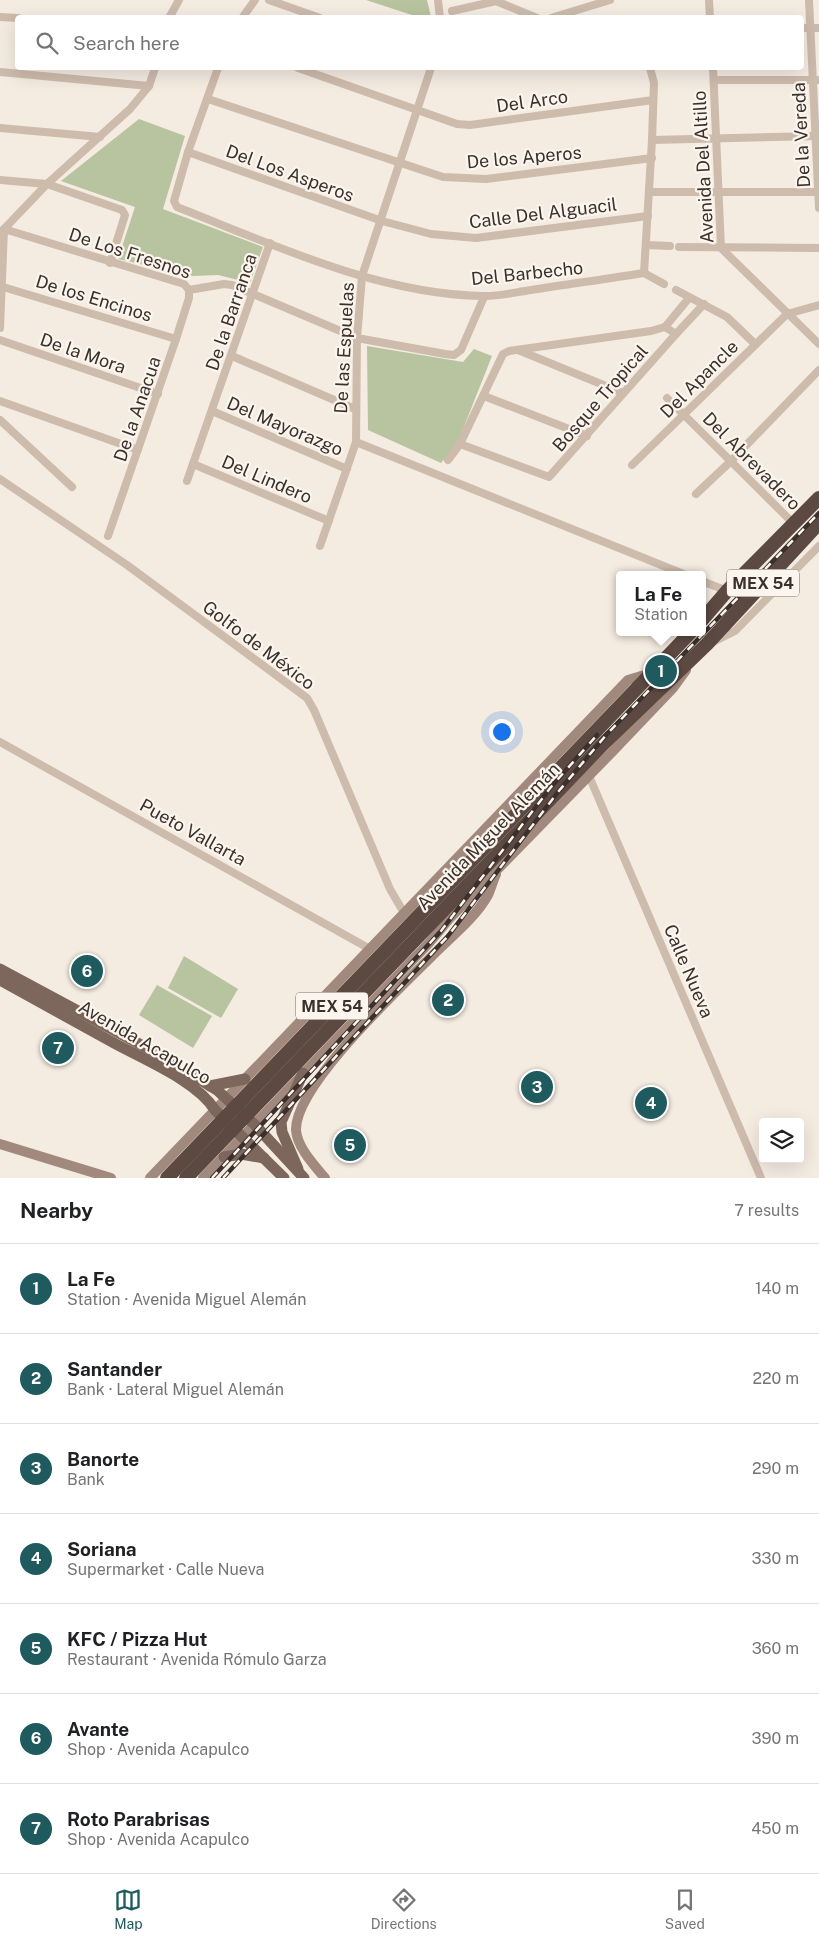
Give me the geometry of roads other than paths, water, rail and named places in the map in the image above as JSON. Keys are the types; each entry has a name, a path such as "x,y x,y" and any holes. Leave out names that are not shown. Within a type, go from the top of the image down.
{"highway":[{"name":"MEX 54","path":"706,615 727,591 819,498"},
{"name":"Avenida Miguel Alemán","path":"167,1178 503,838 706,644 819,522"},
{"name":"Avenida Miguel Alemán","path":"186,1178 688,636"}],"main road":[{"name":"Avenida Acapulco","path":"0,969 158,1054 210,1086 228,1099 255,1125 302,1175"},
{"name":"Avenida Acapulco","path":"0,980 184,1082 207,1098 215,1110 284,1178"},
{"path":"302,1175 282,1132 281,1122 303,1073"},
{"path":"210,1086 246,1079"},
{"path":"220,1160 241,1154 265,1159"}],"street":[{"path":"171,15 179,0"},
{"path":"244,15 255,0"},
{"path":"269,0 312,15"},
{"path":"438,0 440,15"},
{"path":"561,15 610,0"},
{"path":"708,0 710,15"},
{"name":"De la Vereda","path":"809,0 815,29 819,208"},
{"path":"452,10 496,1 531,15"},
{"path":"0,17 15,18"},
{"path":"0,328 3,287 2,231 46,184 130,109 149,86 154,70"},
{"name":"De la Barranca","path":"187,481 270,243 175,205 174,201 188,152 217,70"},
{"name":"Del Arco","path":"304,70 444,121 470,125 654,100"},
{"name":"De las Espuelas","path":"320,546 356,442 357,338 362,276 401,164 430,70"},
{"path":"651,70 654,83 654,100 644,273 664,284"},
{"name":"Avenida Del Altillo","path":"713,70 721,248 819,344"},
{"path":"0,72 149,86"},
{"path":"714,80 816,80"},
{"path":"208,98 401,164"},
{"path":"0,128 100,137"},
{"path":"652,140 817,136"},
{"name":"Del Los Asperos","path":"188,152 382,221"},
{"name":"De los Aperos","path":"401,164 443,177 486,179 652,158"},
{"path":"0,180 46,184 124,212 110,263"},
{"path":"650,192 819,192"},
{"name":"Calle Del Alguacil","path":"382,221 431,234 476,238 648,216"},
{"name":"De Los Fresnos","path":"2,231 184,284 189,290 224,284 357,338 445,354 459,354 484,296"},
{"name":"Del Barbecho","path":"270,243 362,276 397,286 441,293 484,296 644,273"},
{"path":"646,245 721,248 819,248"},
{"name":"De los Encinos","path":"3,287 176,339"},
{"name":"De la Anacua","path":"108,536 158,394 189,298 189,290"},
{"path":"676,290 727,317 755,344"},
{"path":"665,327 689,298"},
{"name":"Bosque Tropical","path":"460,444 549,477 554,474 623,393 704,304"},
{"path":"787,314 819,306"},
{"name":"Del Apancle","path":"632,465 787,314"},
{"path":"448,460 460,444 503,354 516,350 665,327 676,334"},
{"name":"De la Mora","path":"0,340 158,394"},
{"path":"516,350 623,393"},
{"path":"232,356 356,409"},
{"path":"696,494 731,461 819,370"},
{"path":"484,396 587,436"},
{"name":"Del Abrevadero","path":"667,398 794,524"},
{"path":"0,401 138,450"},
{"name":"Del Mayorazgo","path":"212,411 347,469"},
{"path":"0,420 72,487"},
{"path":"356,442 676,571"},
{"name":"Del Lindero","path":"192,464 329,521"},
{"name":"Golfo de México","path":"0,480 127,565 307,698 314,710 390,890 404,913"},
{"path":"706,644 722,640 735,631 819,546"},
{"path":"706,583 727,591"},
{"path":"325,1178 298,1138 298,1117 311,1087 365,1017 497,870 673,688 687,669 693,655"},
{"path":"150,1178 215,1110 228,1099 370,948 628,680 652,673"},
{"name":"Pueto Vallarta","path":"0,742 370,948"},
{"name":"Calle Nueva","path":"589,776 761,1178"},
{"path":"203,1178 303,1073 365,1017"},
{"path":"259,1065 257,1080 260,1086 271,1090 291,1087"},
{"path":"189,1139 202,1141 220,1160"},
{"path":"0,1144 111,1178"}],"railway":[{"path":"706,631 819,513"},
{"path":"223,1178 448,936 558,792 607,734 701,636"},
{"path":"212,1178 441,931 551,787 597,735"}],"place":[{"name":"La Fe","path":"661,671"},
{"name":"Avante","path":"87,971"},
{"name":"Santander","path":"448,1000"},
{"name":"Roto Parabrisas","path":"58,1048"},
{"name":"Banorte","path":"537,1087"},
{"name":"Soriana","path":"651,1103"},
{"name":"KFC / Pizza Hut","path":"350,1145"}]}
